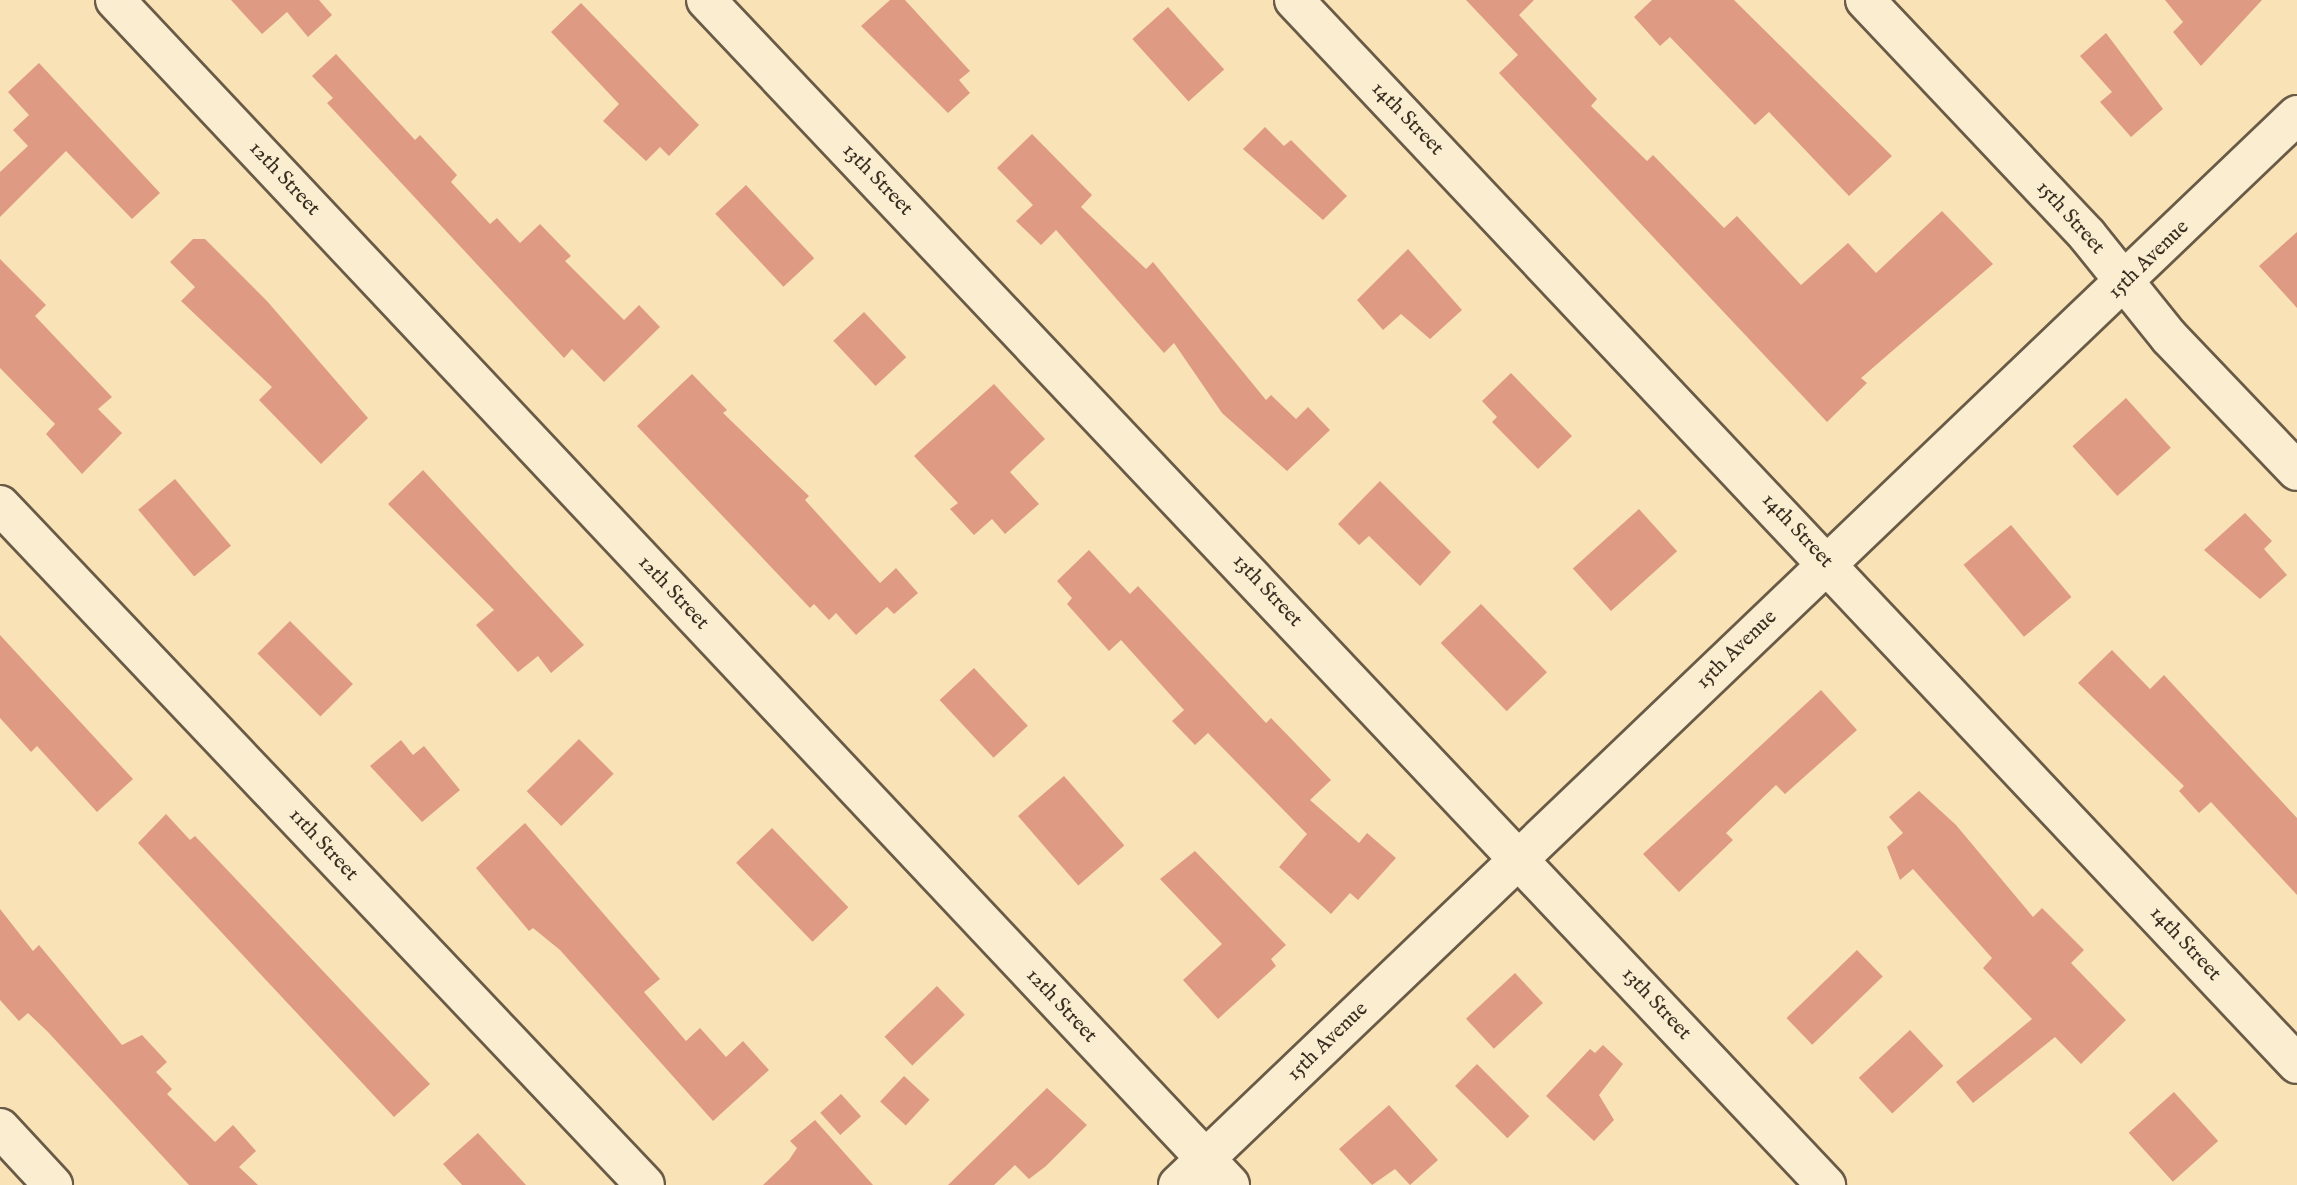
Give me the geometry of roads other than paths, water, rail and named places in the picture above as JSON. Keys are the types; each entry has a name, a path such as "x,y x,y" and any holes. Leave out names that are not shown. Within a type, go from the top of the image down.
{"street":[{"name":"12th Street","path":"116,0 1218,1172"},
{"name":"13th Street","path":"706,0 1826,1185"},
{"name":"14th Street","path":"1294,0 1828,562 2297,1065"},
{"name":"15th Street","path":"1866,0 2297,471"},
{"name":"15th Avenue","path":"1178,1185 1218,1172 1520,860 1828,562 2126,284 2297,115"},
{"name":"11th Street","path":"0,505 645,1185"},
{"path":"0,1128 53,1185"}]}
